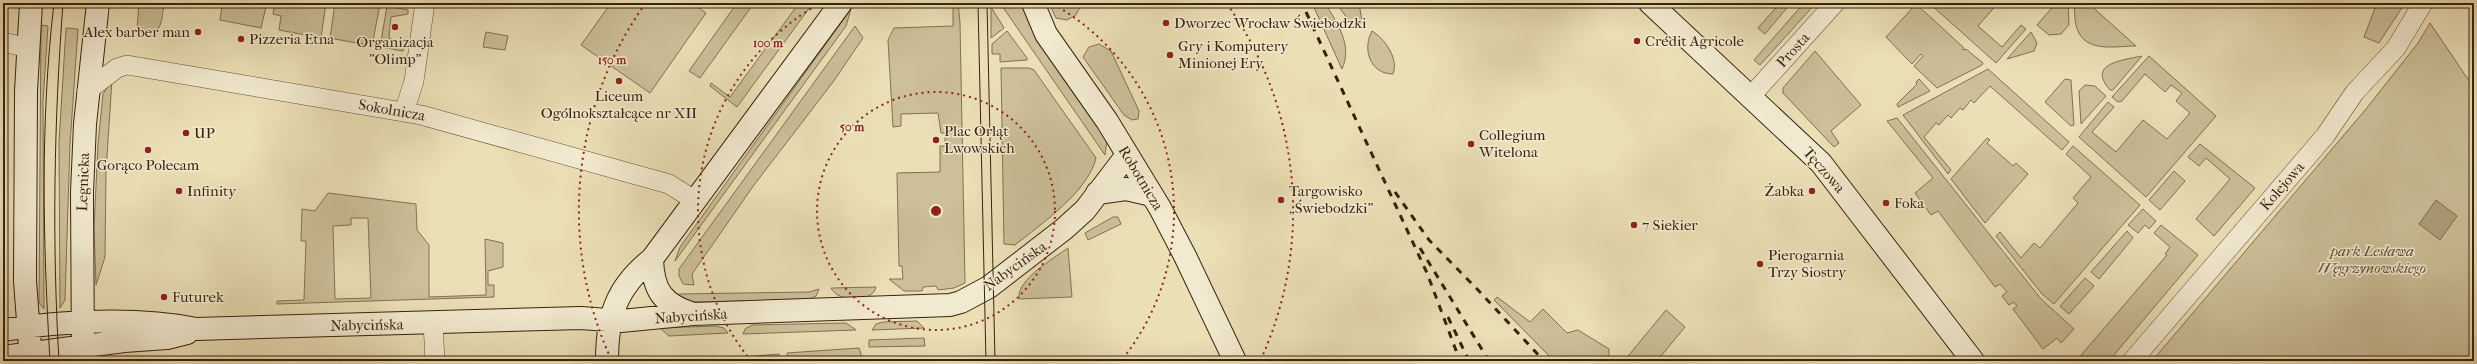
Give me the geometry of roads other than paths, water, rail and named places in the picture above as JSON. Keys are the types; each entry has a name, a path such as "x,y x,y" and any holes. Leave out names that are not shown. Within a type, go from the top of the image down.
{"street":[{"path":"30,356 25,285 28,48 31,3"},
{"name":"Legnicka","path":"82,354 82,192 87,91 98,3"},
{"path":"404,112 414,80 425,3"},
{"path":"607,361 609,320 624,288 636,271 652,259 694,200 841,3"},
{"name":"Robotnicza","path":"1033,3 1046,34 1107,121 1152,195 1185,256 1235,361"},
{"name":"Tęczowa","path":"1650,3 1821,163 1973,361"},
{"name":"Prosta","path":"1751,96 1835,3"},
{"name":"Kolejowa","path":"2132,361 2325,136 2355,92 2396,48 2423,3"},
{"path":"3,42 28,48"},
{"name":"Sokolnicza","path":"87,91 117,68 126,65 404,112 428,117 669,184 694,200"},
{"name":"Nabycińska","path":"3,330 81,322 167,323 196,329 581,318 609,320 661,318 693,314 936,307 961,302 989,287 1064,229 1085,210 1127,155"},
{"path":"1097,193 1126,189 1152,195"},
{"path":"652,259 655,285 662,296 669,304 693,314"},
{"path":"3,321 25,285"},
{"path":"433,322 435,361"},
{"name":"Nabycińska","path":"3,357 82,354 166,338 196,329"}],"tram line":[{"path":"50,361 44,227 44,182 46,92 54,3"},
{"path":"59,361 55,272 55,182 63,3"},
{"path":"978,3 986,361"},
{"path":"987,3 995,361"}],"railway":[{"path":"1306,12 1427,273 1460,361"},
{"path":"1395,192 1429,240 1544,361"},
{"path":"1420,248 1489,361"},
{"path":"1448,317 1469,361"}],"place":[{"name":"Dworzec Wrocław Świebodzki","path":"1166,23"},
{"name":"Organizacja \"Olimp\"","path":"395,27"},
{"name":"Alex barber man","path":"198,32"},
{"name":"Pizzeria Etna","path":"241,39"},
{"name":"Crédit Agricole","path":"1637,41"},
{"name":"Gry i Komputery Minionej Ery","path":"1170,55"},
{"name":"Liceum Ogólnokształcące nr XII","path":"619,81"},
{"name":"UP","path":"186,133"},
{"name":"Plac Orląt Lwowskich","path":"936,140"},
{"name":"Collegium Witelona","path":"1471,144"},
{"name":"Gorąco Polecam","path":"148,150"},
{"name":"Infinity","path":"179,191"},
{"name":"Żabka","path":"1812,191"},
{"name":"Targowisko „Świebodzki”","path":"1281,200"},
{"name":"Foka","path":"1886,203"},
{"name":"7 Siekier","path":"1634,225"},
{"name":"Pierogarnia Trzy Siostry","path":"1760,264"},
{"name":"Futurek","path":"164,297"}],"park label":[{"name":"park Lesława Węgrzynowskiego","path":"2372,260"}]}
